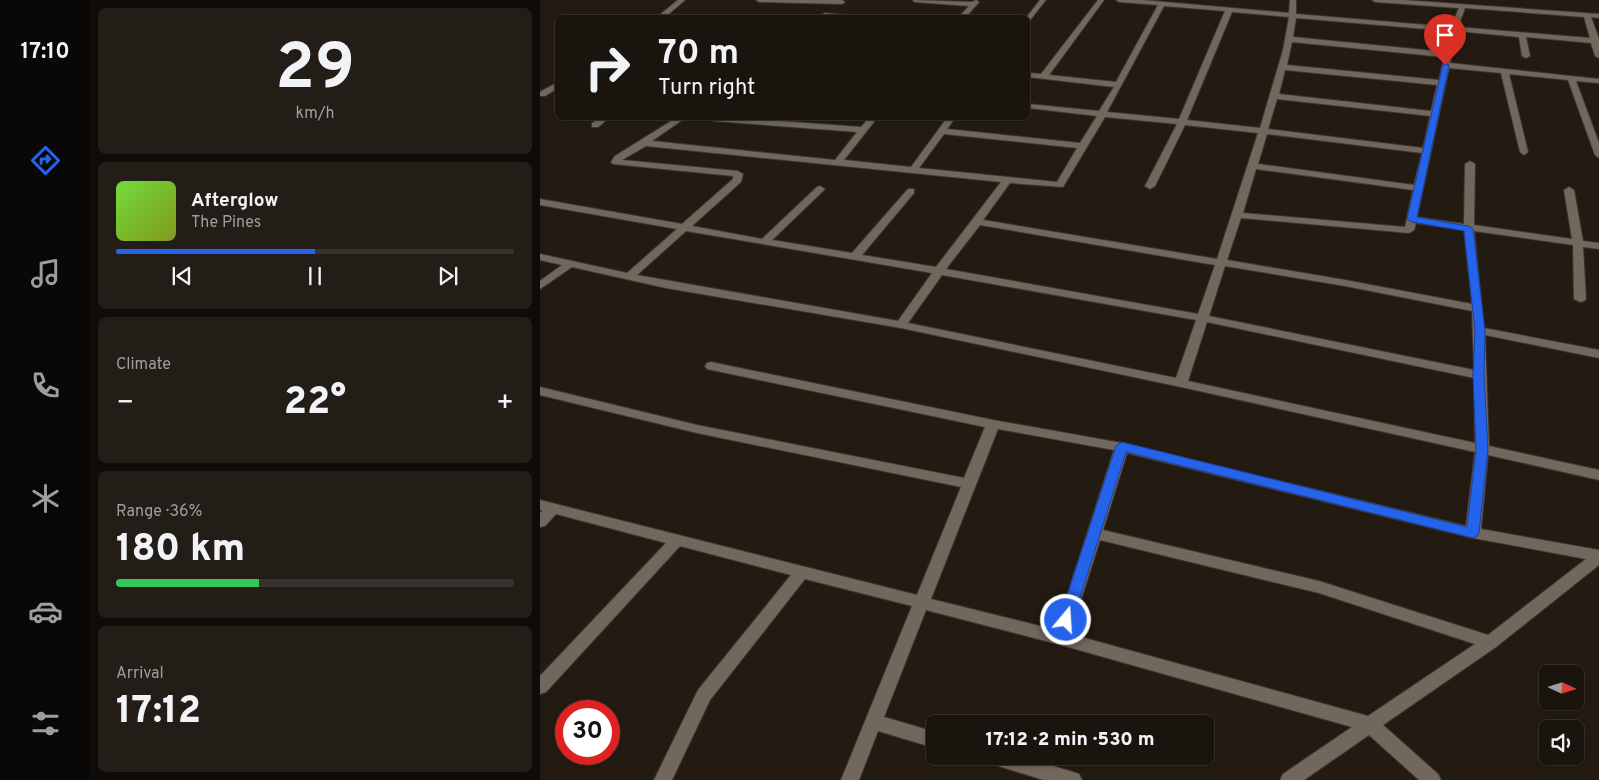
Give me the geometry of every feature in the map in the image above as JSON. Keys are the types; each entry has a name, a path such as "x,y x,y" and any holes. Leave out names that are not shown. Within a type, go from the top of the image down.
{"street":[{"path":"663,15 682,0"},
{"path":"759,0 843,1"},
{"path":"915,0 976,2"},
{"path":"1030,16 1043,0"},
{"path":"1044,76 1101,0"},
{"path":"1119,0 1597,41"},
{"path":"1181,383 1265,131 1294,16 1293,0"},
{"path":"1375,0 1599,16"},
{"path":"1486,8 1487,0"},
{"path":"824,15 843,1"},
{"path":"963,15 976,2"},
{"path":"644,143 1060,185 1119,85 1162,4"},
{"path":"1237,215 1409,230 1445,65 1454,29 1463,6"},
{"path":"1150,186 1182,123 1229,10"},
{"path":"1587,16 1597,41 1599,56"},
{"path":"1522,35 1526,56"},
{"path":"1288,39 1448,55"},
{"path":"1445,65 1599,81"},
{"path":"1282,67 1441,83"},
{"path":"1504,71 1524,152"},
{"path":"1030,74 1119,85"},
{"path":"1571,78 1599,155"},
{"path":"542,94 555,86"},
{"path":"1274,96 1434,114"},
{"path":"1030,106 1265,131 1426,151"},
{"path":"595,125 602,120"},
{"path":"629,277 738,180 738,174 616,162 618,158 678,120"},
{"path":"739,120 862,130"},
{"path":"838,162 871,120"},
{"path":"914,169 950,120"},
{"path":"942,131 1084,146"},
{"path":"1470,164 1468,229 1480,331 1479,375 1482,450 1473,533"},
{"path":"1252,166 1418,188"},
{"path":"901,325 1007,180"},
{"path":"764,242 820,189"},
{"path":"1569,190 1578,242 1580,299"},
{"path":"855,257 911,191"},
{"path":"540,202 1203,318 1479,375"},
{"path":"1412,219 1468,229 1599,246"},
{"path":"977,222 1221,264 1345,283 1478,309"},
{"path":"540,257 666,285 901,325 1181,383 1599,475"},
{"path":"540,286 570,264"},
{"path":"1480,331 1599,354"},
{"path":"711,366 993,424 1122,446 1473,533 1599,556"},
{"path":"540,391 697,429 969,484"},
{"path":"850,780 993,424"},
{"path":"1060,638 1122,446"},
{"path":"540,522 546,507 1060,638 1371,725 1432,780"},
{"path":"1094,534 1319,588 1490,642"},
{"path":"540,686 677,540"},
{"path":"1289,780 1490,642 1599,556"},
{"path":"663,780 704,695 802,572"},
{"path":"873,722 926,737"},
{"path":"1022,765 1073,780"}],"route":[{"path":"1066,620 1122,446 1473,533 1482,450 1479,375 1480,331 1468,229 1412,219 1445,65"}]}
